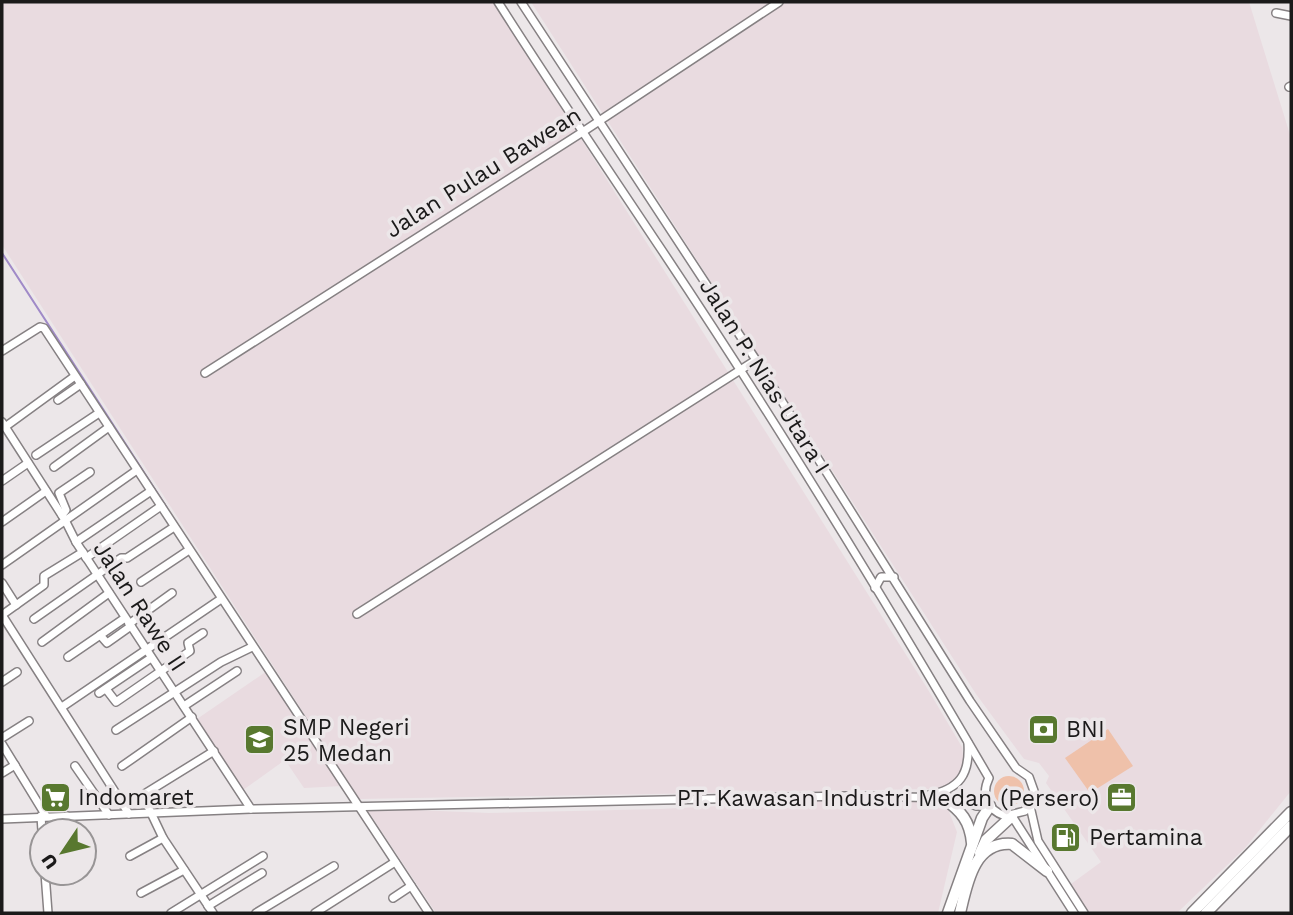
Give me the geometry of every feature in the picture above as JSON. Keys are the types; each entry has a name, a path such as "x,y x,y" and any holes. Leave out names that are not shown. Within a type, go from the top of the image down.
{"highway":[{"path":"944,799 965,817 971,827 977,850"},
{"path":"960,913 977,850 982,818 989,806"},
{"path":"1192,913 1291,812"},
{"path":"948,913 977,850 1012,817"},
{"path":"1206,913 1291,826"},
{"path":"977,850 1002,843 1012,844 1048,871"}],"street":[{"name":"Jalan P. Nias Utara I","path":"498,2 581,133 659,245 968,740 989,778 985,792 989,806"},
{"name":"Jalan P. Nias Utara I","path":"521,2 597,122 756,360 895,577 970,701 1016,768 1033,784 1030,806"},
{"name":"Jalan Pulau Bawean","path":"205,373 581,133 779,2"},
{"path":"1276,13 1291,16"},
{"path":"2,351 42,327 252,647 363,806 425,912"},
{"path":"357,614 756,360"},
{"path":"4,425 75,376"},
{"path":"58,400 81,384"},
{"path":"36,455 99,413"},
{"name":"Jalan Rawe II","path":"4,425 84,555 251,809"},
{"path":"54,467 109,427"},
{"path":"2,481 28,463"},
{"path":"2,565 63,517 137,470"},
{"path":"63,517 66,510 59,493 90,472"},
{"path":"2,522 46,491"},
{"path":"76,542 150,491"},
{"path":"129,814 2,615 44,585 44,576 84,555 161,506"},
{"path":"34,619 97,575 174,527"},
{"path":"141,582 189,550"},
{"path":"875,588 881,577 895,577"},
{"path":"2,583 16,606"},
{"path":"42,642 109,593"},
{"path":"68,657 100,635 107,643 128,623 172,593"},
{"path":"62,707 221,599"},
{"path":"151,658 103,691 116,702 190,652 188,643 203,633"},
{"path":"116,730 221,662 252,647"},
{"path":"184,706 237,671"},
{"path":"2,682 17,673"},
{"path":"122,766 192,717"},
{"path":"2,738 29,722"},
{"path":"921,797 943,792 960,782 969,761 968,740"},
{"path":"2,744 44,816"},
{"path":"213,913 163,838 144,798 146,793 214,751"},
{"path":"2,774 15,765"},
{"path":"75,766 109,814"},
{"path":"2,819 363,806 958,798 976,806 989,806 999,814 1012,817 1074,913"},
{"path":"1012,817 1030,806 1038,841 1084,913"},
{"path":"130,856 163,838"},
{"path":"171,913 262,856"},
{"path":"317,913 395,862"},
{"path":"256,913 334,866"},
{"path":"141,893 184,870"},
{"path":"208,906 262,873"},
{"path":"393,898 411,886"},
{"path":"46,887 48,913"}],"shaded area":[{"path":"2,2 495,2 927,688 962,747 964,764 960,772 949,785 931,789 359,799 2,245"},
{"path":"531,2 1249,2 1291,138 1291,791 1245,848 1177,913 1090,913 1071,884 1101,862 1046,783 1049,776 1039,763 1024,759 976,694"},
{"name":"SMP Negeri 25 Medan","path":"267,671 341,786 304,788 285,760 243,790 197,719"},
{"path":"1108,729 1133,766 1090,793 1065,758"},
{"path":"1009,776 1020,780 1024,791 1020,802 1009,806 998,802 994,791 998,780"},
{"path":"935,795 946,804 957,832 938,913 436,913 366,808 489,813 660,809"}],"waterway":[{"path":"2,253 167,508"}],"place":[{"name":"BNI","path":"1043,729"},
{"name":"SMP Negeri 25 Medan","path":"260,740"},
{"name":"Indomaret","path":"55,797"},
{"name":"PT. Kawasan Industri Medan (Persero)","path":"1122,798"},
{"name":"Pertamina","path":"1066,837"}]}
